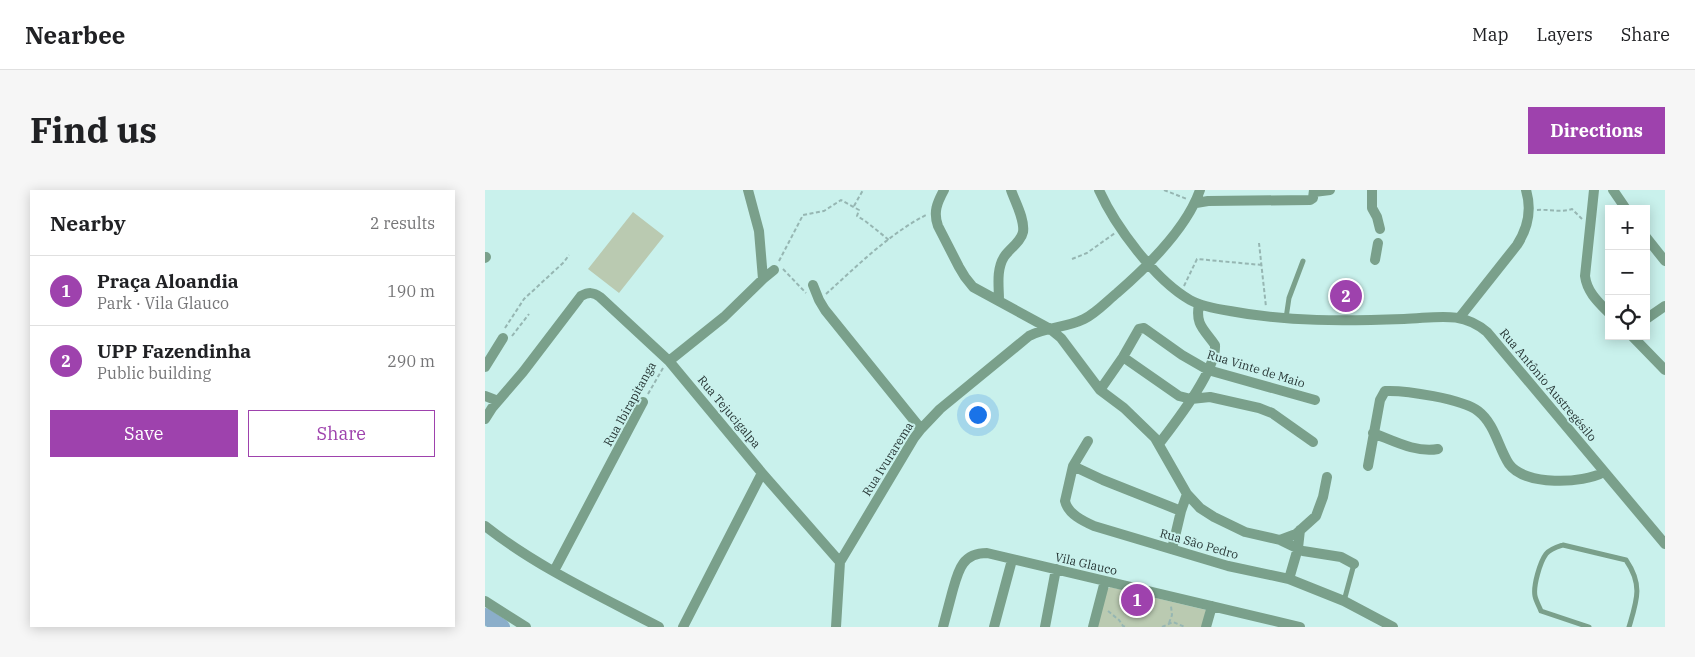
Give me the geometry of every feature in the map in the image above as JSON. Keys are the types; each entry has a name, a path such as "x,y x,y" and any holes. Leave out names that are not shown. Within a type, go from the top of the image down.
{"street":[{"path":"748,190 759,231 763,279"},
{"path":"945,190 935,211 938,226 965,277 981,292 1050,329 1061,338 1100,390 1124,408 1159,444 1187,494 1200,508 1245,532 1280,540 1303,551 1341,558 1354,564"},
{"path":"999,300 999,271 1001,263 1004,256 1023,232 1023,225 1011,190"},
{"name":"Rua Antônio Austregésilo","path":"1099,190 1108,210 1149,264 1180,293 1199,304 1222,310 1267,317 1372,320 1460,317 1471,320 1487,332 1665,544"},
{"path":"1200,190 1196,203 1208,201 1310,200 1314,193 1331,190"},
{"path":"1372,190 1372,208 1377,217 1379,236 1375,260"},
{"path":"1460,317 1523,237 1528,223 1527,190"},
{"path":"1594,190 1591,228 1585,264 1586,285 1605,309"},
{"path":"1613,190 1623,205"},
{"name":"Rua Ivurarema","path":"836,627 840,562 921,429 940,409 1029,336 1037,331 1061,327 1084,319 1098,310 1149,264 1196,203"},
{"path":"1650,242 1665,261"},
{"name":"Rua Ibirapitanga","path":"669,361 723,317 774,270"},
{"path":"813,286 814,299 921,429"},
{"name":"Rua Tejucigalpa","path":"498,401 523,372 581,296 587,293 595,293 669,361 762,473 840,562"},
{"path":"1159,444 1182,414 1208,370 1214,354 1215,345 1198,319 1199,304"},
{"path":"1650,316 1665,306"},
{"name":"Rua Vinte de Maio","path":"1123,357 1139,329 1145,328 1182,355 1208,370 1315,400"},
{"path":"485,367 503,338"},
{"path":"1636,340 1665,370"},
{"path":"1100,390 1123,357 1171,392 1191,399 1210,398 1259,408 1272,413 1313,442"},
{"path":"1368,466 1376,414 1382,394 1385,391 1395,391 1465,404 1477,410 1485,417 1509,464 1519,473 1539,479 1560,480 1590,478 1604,472"},
{"path":"485,396 498,401 485,419"},
{"name":"Rua Ibirapitanga","path":"554,571 643,402"},
{"path":"1373,433 1414,448 1438,449"},
{"name":"Rua São Pedro","path":"1088,441 1073,466 1065,501 1071,512 1081,520 1094,526 1228,566 1289,580 1344,601 1393,627"},
{"path":"1073,466 1181,511"},
{"path":"683,627 762,473"},
{"path":"1280,540 1296,534 1316,516 1323,497 1327,477"},
{"path":"1172,549 1187,494"},
{"path":"485,526 554,571 659,627"},
{"path":"1289,580 1301,530"},
{"name":"Vila Glauco","path":"943,627 958,569 972,556 980,553 987,553 1172,596 1277,624 1300,627"},
{"path":"994,627 1012,560"},
{"path":"1045,627 1056,569"},
{"path":"1093,627 1105,581"},
{"path":"485,600 526,627"},
{"path":"1205,627 1212,606"}],"lane":[{"path":"1286,318 1289,298 1303,261"},
{"path":"1589,627 1541,611 1535,597 1535,589 1545,555 1554,548 1563,545 1626,560 1634,572 1638,586 1629,627"},
{"path":"1344,601 1354,564"}],"path":[{"path":"854,206 863,190"},
{"path":"1164,190 1196,203"},
{"path":"774,270 803,215 824,211 841,200 859,210 857,216 889,240"},
{"path":"1529,210 1554,212 1572,209 1591,228"},
{"path":"774,270 783,269 814,299 916,220 935,211"},
{"path":"1072,259 1087,253 1121,229"},
{"path":"1259,243 1267,317"},
{"path":"529,314 510,339 503,338 501,335 524,298 564,262 569,255"},
{"path":"1180,293 1197,259 1262,265"},
{"name":"Rua Ibirapitanga","path":"643,402 661,370 669,361"},
{"path":"1169,623 1172,615 1172,596"},
{"path":"1098,607 1112,613 1123,627"},
{"path":"1162,627 1173,622 1185,627"}],"green space":[{"path":"633,212 664,236 619,293 588,269"},
{"path":"1110,587 1206,610 1202,627 1097,627 1107,589"}],"building":[{"path":"1341,288 1351,288 1351,305 1341,305"}],"waterway":[{"path":"485,616 502,627"}],"place":[{"name":"UPP Fazendinha","path":"1346,296"},
{"name":"Praça Aloandia","path":"1137,600"}]}
